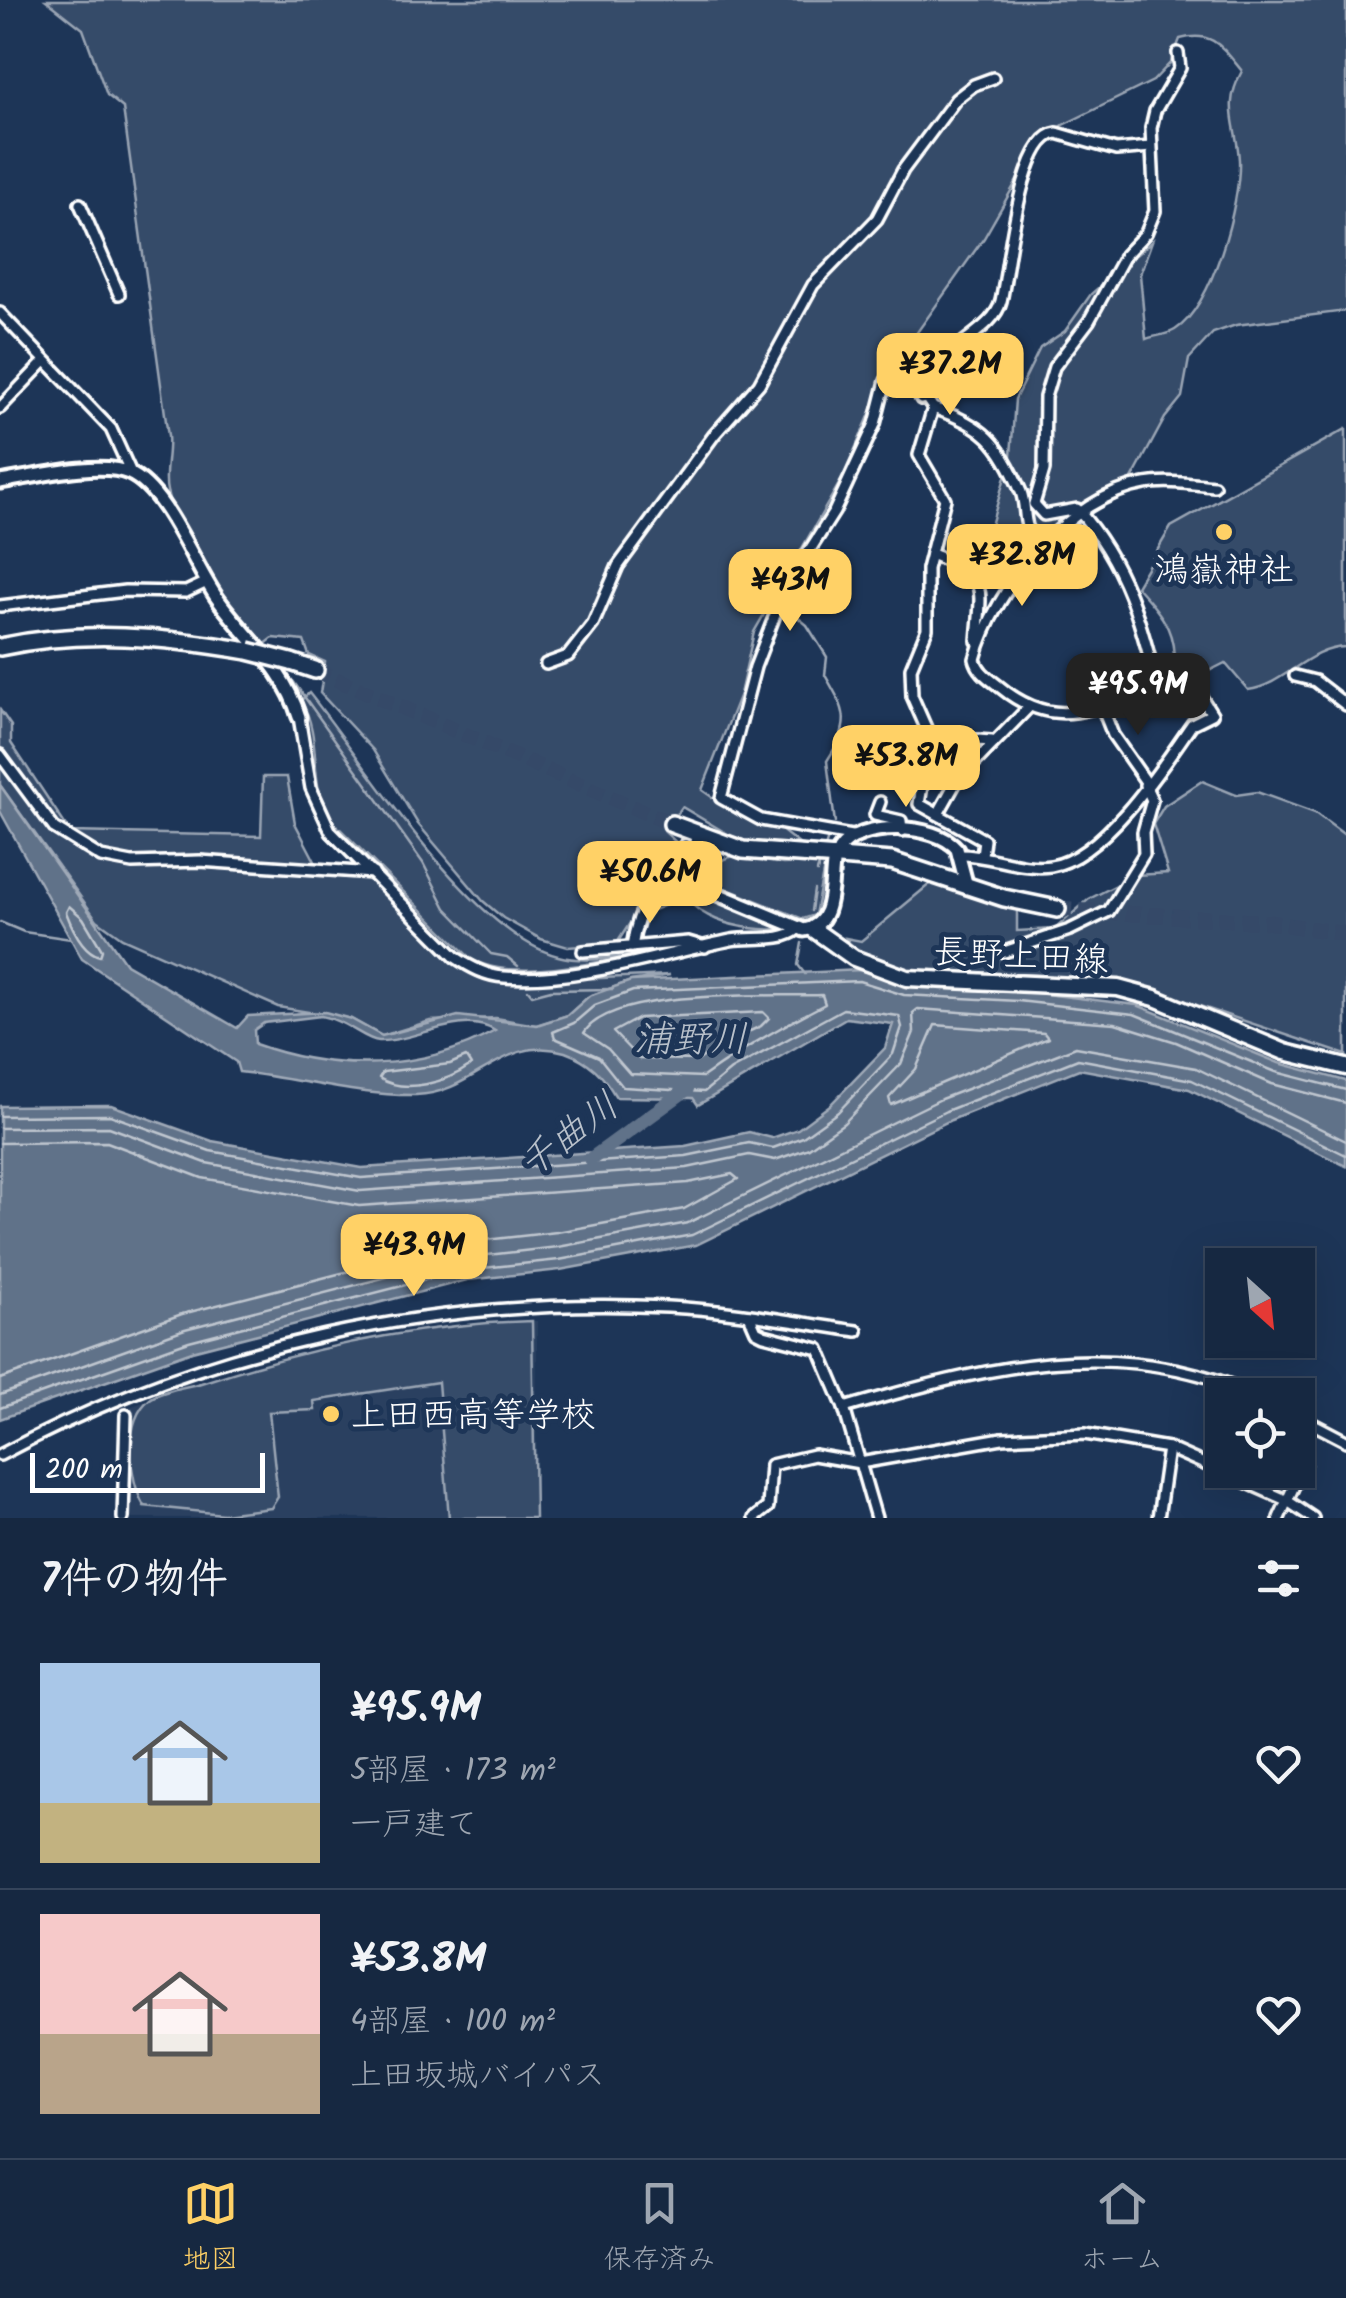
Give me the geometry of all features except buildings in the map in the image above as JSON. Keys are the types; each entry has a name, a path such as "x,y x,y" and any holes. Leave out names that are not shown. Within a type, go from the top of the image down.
{"highway":[{"path":"0,647 104,635 177,639 248,651 315,670"},
{"path":"672,824 691,840 754,852 861,856 942,874 1057,909"}],"main road":[{"name":"長野上田線","path":"806,929 854,958 907,978 1118,988 1156,998 1285,1052 1346,1067"}],"street":[{"path":"1158,691 1140,613 1080,512 1072,508 1044,515 1034,504 1044,470 1044,396 1058,360 1088,321 1125,255 1150,222 1156,199 1150,147 1155,111 1180,68 1178,53"},
{"path":"546,664 568,656 592,624 618,566 714,434 759,384 812,285 877,220 903,170 956,99 967,89 994,78"},
{"path":"982,856 984,840 919,804 930,737 912,696 911,668 926,629 931,554 945,495 918,448 930,405 923,393 938,362 998,312 1026,172 1039,144 1057,133 1116,150 1150,147"},
{"path":"80,204 119,294"},
{"path":"0,313 111,429 130,473 161,503 207,582 265,653 299,716 321,816 455,957 495,976 661,959 705,947 787,936 806,929 827,911 833,864"},
{"path":"0,408 44,362"},
{"path":"858,837 761,820 721,798 755,667 785,590 834,512 875,424 886,381 898,368 908,370 918,395 930,405 965,417 994,443 1022,494 1028,532 1033,538 1051,536"},
{"path":"0,482 94,470 130,473"},
{"path":"978,645 1030,554 1080,512 1149,483 1214,486"},
{"path":"931,554 962,566 976,578 982,607 976,667 1029,707 1076,712 1176,685 1196,689 1212,714 1192,724 1106,836 1065,863 1010,865 982,856 958,856"},
{"path":"0,606 125,591 186,592 207,582"},
{"path":"1295,676 1315,681 1346,705"},
{"path":"938,814 956,782 1029,707"},
{"path":"1004,952 1070,930 1111,909 1146,850 1143,832 1152,800 1146,783 1113,735 1102,707"},
{"path":"930,737 992,741"},
{"path":"0,755 54,828 100,856 132,863 200,861 373,873"},
{"path":"880,802 875,815 901,821 902,831"},
{"path":"839,850 844,842 858,837 932,831 953,843 966,883"},
{"path":"632,946 635,927 663,868 691,840 701,857 700,877 710,891 806,929"},
{"path":"701,857 716,843"},
{"path":"942,874 955,867 958,856"},
{"path":"583,951 698,942 705,947"},
{"path":"0,1455 148,1385 343,1331 453,1314 534,1308 667,1307 857,1332"},
{"path":"750,1315 756,1331 764,1335 819,1349 844,1408 876,1518"},
{"path":"844,1408 990,1368 1071,1361 1191,1372 1208,1378"},
{"path":"123,1518 126,1414"},
{"path":"1315,1425 1346,1441"},
{"path":"754,1518 768,1508 771,1466 814,1456 860,1463 1002,1438 1059,1434 1168,1448 1286,1500 1313,1518"},
{"path":"1158,1518 1168,1448"},
{"path":"1278,1518 1292,1488"}],"shaded area":[{"path":"46,0 1346,0 1346,311 1236,325 1213,333 1189,359 1182,397 1165,418 1131,481 1084,504 1004,576 991,559 988,536 1011,456 1015,399 1040,348 1065,331 1091,294 1152,241 1140,274 1146,339 1172,332 1201,300 1222,252 1235,201 1239,160 1232,106 1242,71 1209,39 1180,39 1171,62 1153,81 1063,125 1035,149 984,238 886,376 844,475 754,632 740,694 702,790 739,816 780,829 799,844 743,843 682,807 665,832 680,846 617,943 568,947 541,939 503,918 483,901 418,824 373,750 320,693 325,662 309,655 304,641 273,638 264,645 194,553 173,512 166,485 168,436 123,108 107,95 83,29"},
{"path":"1346,429 1346,647 1319,653 1273,681 1248,690 1225,663 1195,678 1174,679 1174,650 1168,628 1136,586 1171,527"},
{"path":"309,693 422,843 490,915 524,941 558,956 591,959 649,954 532,970 488,966 470,958 328,817 318,788 312,729 301,700"},
{"path":"0,710 11,726 11,743 70,832 261,836 263,777 287,777 295,823 318,867 368,876 448,959 479,978 509,982 670,975 631,981 589,996 568,1015 536,1025 496,1018 430,1021 382,1036 351,1019 278,1007 122,938 97,920 0,785"},
{"path":"1202,781 1236,795 1257,792 1315,813 1346,836 1346,1055 1134,984 1040,975 914,971 854,950 846,938 861,941 931,883 1017,910 1017,931 1055,929 1089,899 1136,875 1168,873 1153,824 1164,806"},
{"path":"688,844 696,847 691,870 705,895 781,925 781,929 749,928 716,920 690,902 680,874 666,905 653,910 638,933 665,869"},
{"path":"732,856 783,864 825,862 815,915 803,919 717,885 709,865"},
{"name":"上田西高等学校","path":"532,1321 535,1518 449,1518 438,1382 314,1401 315,1410 269,1412 278,1497 271,1508 223,1514 144,1506 134,1480 132,1435 141,1408 155,1396 364,1340 448,1327"},
{"name":"上田西高等学校","path":"537,1321 536,1518 127,1518 126,1408 253,1366 361,1340 494,1322"}],"water":[{"name":"浦野川","path":"0,785 126,964 237,1028 248,1016 325,1012 351,1019 382,1036 458,1016 537,1025 568,1015 589,996 631,981 861,970 905,985 1020,991 1137,1005 1279,1063 1346,1081 1346,1166 1189,1089 1079,1069 951,1120 696,1245 560,1270 467,1280 192,1351 0,1419 0,1106 111,1105 212,1141 362,1168 685,1146 749,1132 772,1138 798,1129 830,1105 885,1048 893,1024 846,1018 698,1105 693,1098 616,1097 589,1064 565,1052 543,1048 506,1057 437,1092 416,1095 371,1093 239,1072 236,1062 82,959 0,811","holes":["331,1018 379,1041 453,1025 482,1025 495,1031 437,1054 376,1063 315,1060 255,1044 254,1030 264,1023"]}],"waterway":[{"path":"784,606 807,625 827,657 825,675 842,708 843,726 827,761 835,823"},
{"path":"293,681 423,863 446,908 491,954 507,957 518,966"},
{"path":"824,851 828,838"},
{"path":"817,872 820,863"},
{"path":"811,911 814,890"},
{"path":"0,922 24,932 71,939"},
{"path":"802,943 798,965 805,974"},
{"path":"528,990 532,995 551,990 613,989"},
{"name":"千曲川","path":"591,1159 687,1089"}],"tunnel":[{"path":"315,670 672,824"},
{"path":"1057,909 1268,922 1346,934"}],"place":[{"name":"鴻嶽神社","path":"1224,532"},
{"name":"上田西高等学校","path":"331,1414"}]}
